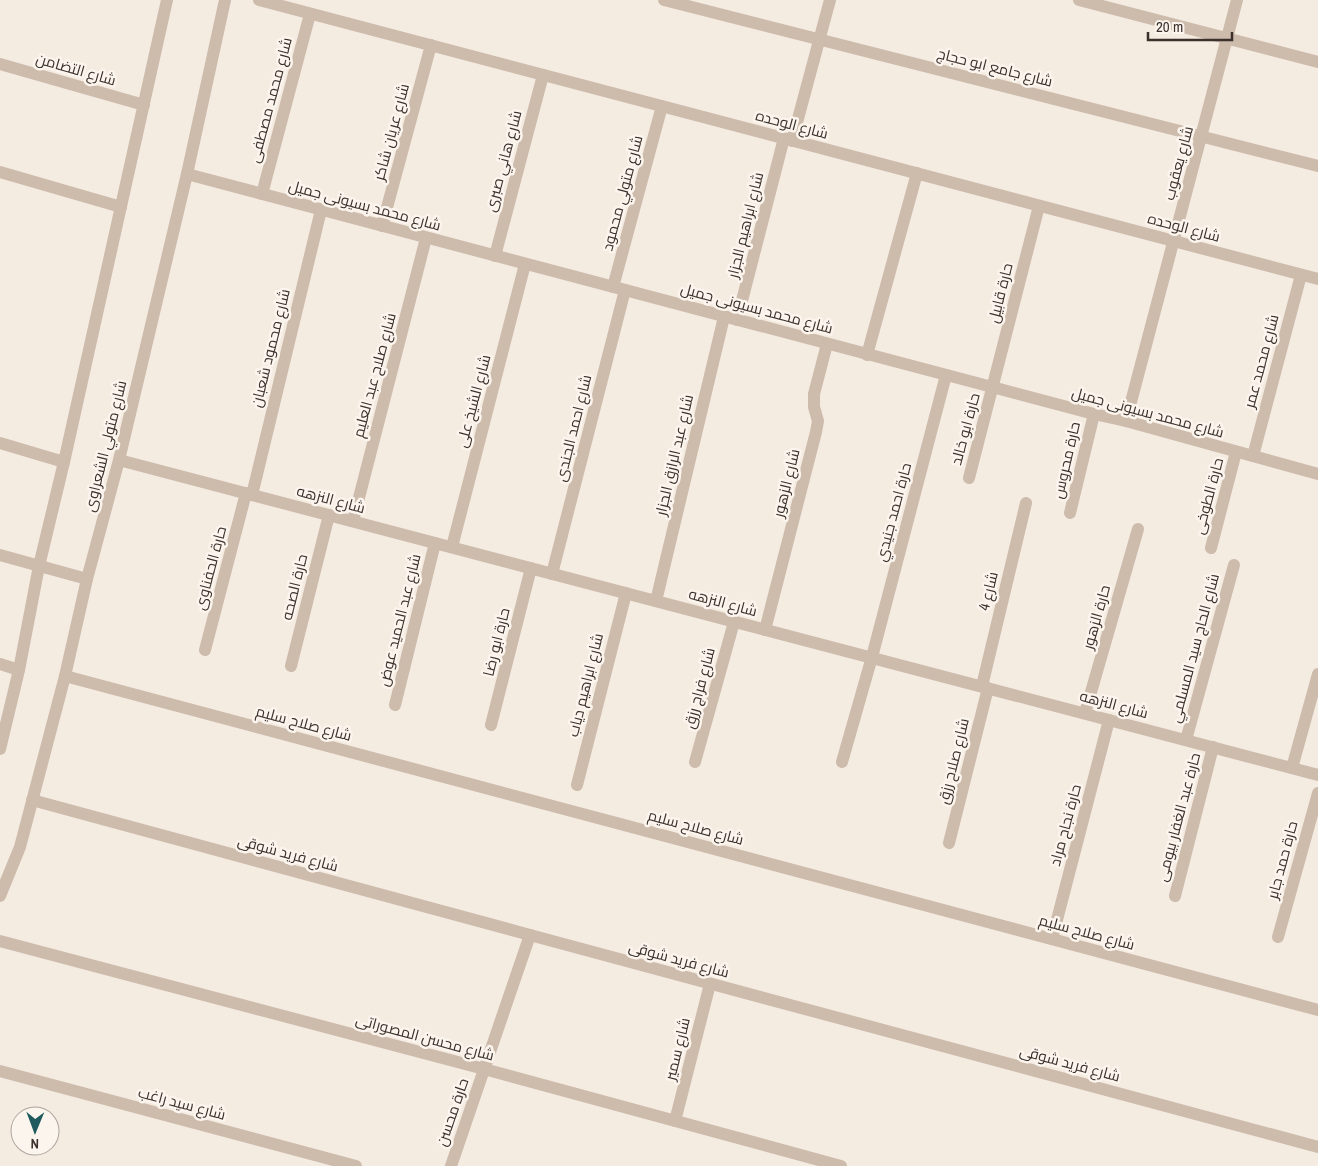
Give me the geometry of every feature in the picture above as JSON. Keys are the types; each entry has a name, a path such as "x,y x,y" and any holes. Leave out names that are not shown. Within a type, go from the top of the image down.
{"street":[{"path":"0,749 20,670 39,566 167,0"},
{"name":"شارع متولي الشعراوى","path":"0,896 20,847 65,676 187,174 225,0"},
{"name":"شارع الوحده","path":"259,0 1318,279"},
{"name":"شارع جامع ابو حجاج","path":"664,0 1318,166"},
{"name":"شارع ابراهيم الجزار","path":"738,320 788,140 820,40 830,0"},
{"path":"1079,0 1318,62"},
{"name":"شارع يعقوب","path":"1126,422 1238,0"},
{"name":"شارع محمد مصطفى","path":"262,194 310,14"},
{"name":"شارع عريان شاكر","path":"382,226 431,46"},
{"name":"شارع التضامن","path":"0,64 144,105"},
{"name":"شارع هاني صبرى","path":"495,256 543,75"},
{"name":"شارع متولي محمود","path":"619,289 662,106"},
{"path":"0,172 121,207"},
{"path":"867,354 916,173"},
{"name":"شارع محمد بسيونى جميل","path":"187,174 1318,474"},
{"name":"حارة قابيل","path":"993,388 1039,206"},
{"name":"شارع محمود شعبان","path":"249,494 321,210"},
{"name":"شارع صلاح عبد العليم","path":"352,521 426,238"},
{"name":"شارع الشيخ على","path":"452,547 525,264"},
{"name":"شارع محمد عمر","path":"1252,456 1301,274"},
{"name":"شارع احمد الجندى","path":"552,574 619,289"},
{"name":"شارع عبد الرازق الجزار","path":"656,601 724,317"},
{"name":"شارع الزهور","path":"765,630 816,432 818,421 814,407 814,394 827,344"},
{"name":"حارة احمد جنيدي","path":"842,762 872,658 946,375"},
{"name":"حارة ابو خالد","path":"969,478 993,388"},
{"name":"حارة محروس","path":"1070,513 1094,414"},
{"path":"0,443 64,462"},
{"name":"حارة الطوخى","path":"1211,548 1236,452"},
{"name":"شارع النزهه","path":"119,460 1318,774"},
{"name":"حارة الحفناوى","path":"205,650 249,494"},
{"name":"شارع 4","path":"985,687 1026,503"},
{"name":"حارة الصحه","path":"291,666 329,515"},
{"name":"حارة الزهور","path":"1085,713 1138,529"},
{"name":"شارع عبد الحميد عوض","path":"395,705 435,543"},
{"path":"0,556 88,579"},
{"name":"شارع الحاج سيد المسلمي","path":"1186,740 1234,565"},
{"name":"حارة ابو رضا","path":"491,725 532,568"},
{"name":"شارع ابراهيم دياب","path":"577,785 626,593"},
{"name":"شارع فراج رزق","path":"695,762 734,622"},
{"path":"0,664 20,670"},
{"path":"1292,768 1318,674"},
{"name":"شارع صلاح سليم","path":"65,676 1318,1010"},
{"name":"شارع صلاح رزق","path":"949,843 985,687"},
{"name":"حارة نجاح مراد","path":"1052,939 1110,720"},
{"name":"حارة عبد الغفار بيومى","path":"1175,896 1214,747"},
{"name":"حارة حمد جابر","path":"1278,937 1318,793"},
{"name":"شارع فريد شوقى","path":"32,800 1318,1147"},
{"path":"484,1069 530,935"},
{"name":"شارع محسن المصوراتى","path":"0,941 841,1166"},
{"name":"شارع سمير","path":"675,1121 710,984"},
{"name":"حارة محسن","path":"451,1166 484,1069"},
{"name":"شارع سيد راغب","path":"0,1071 356,1166"}]}
